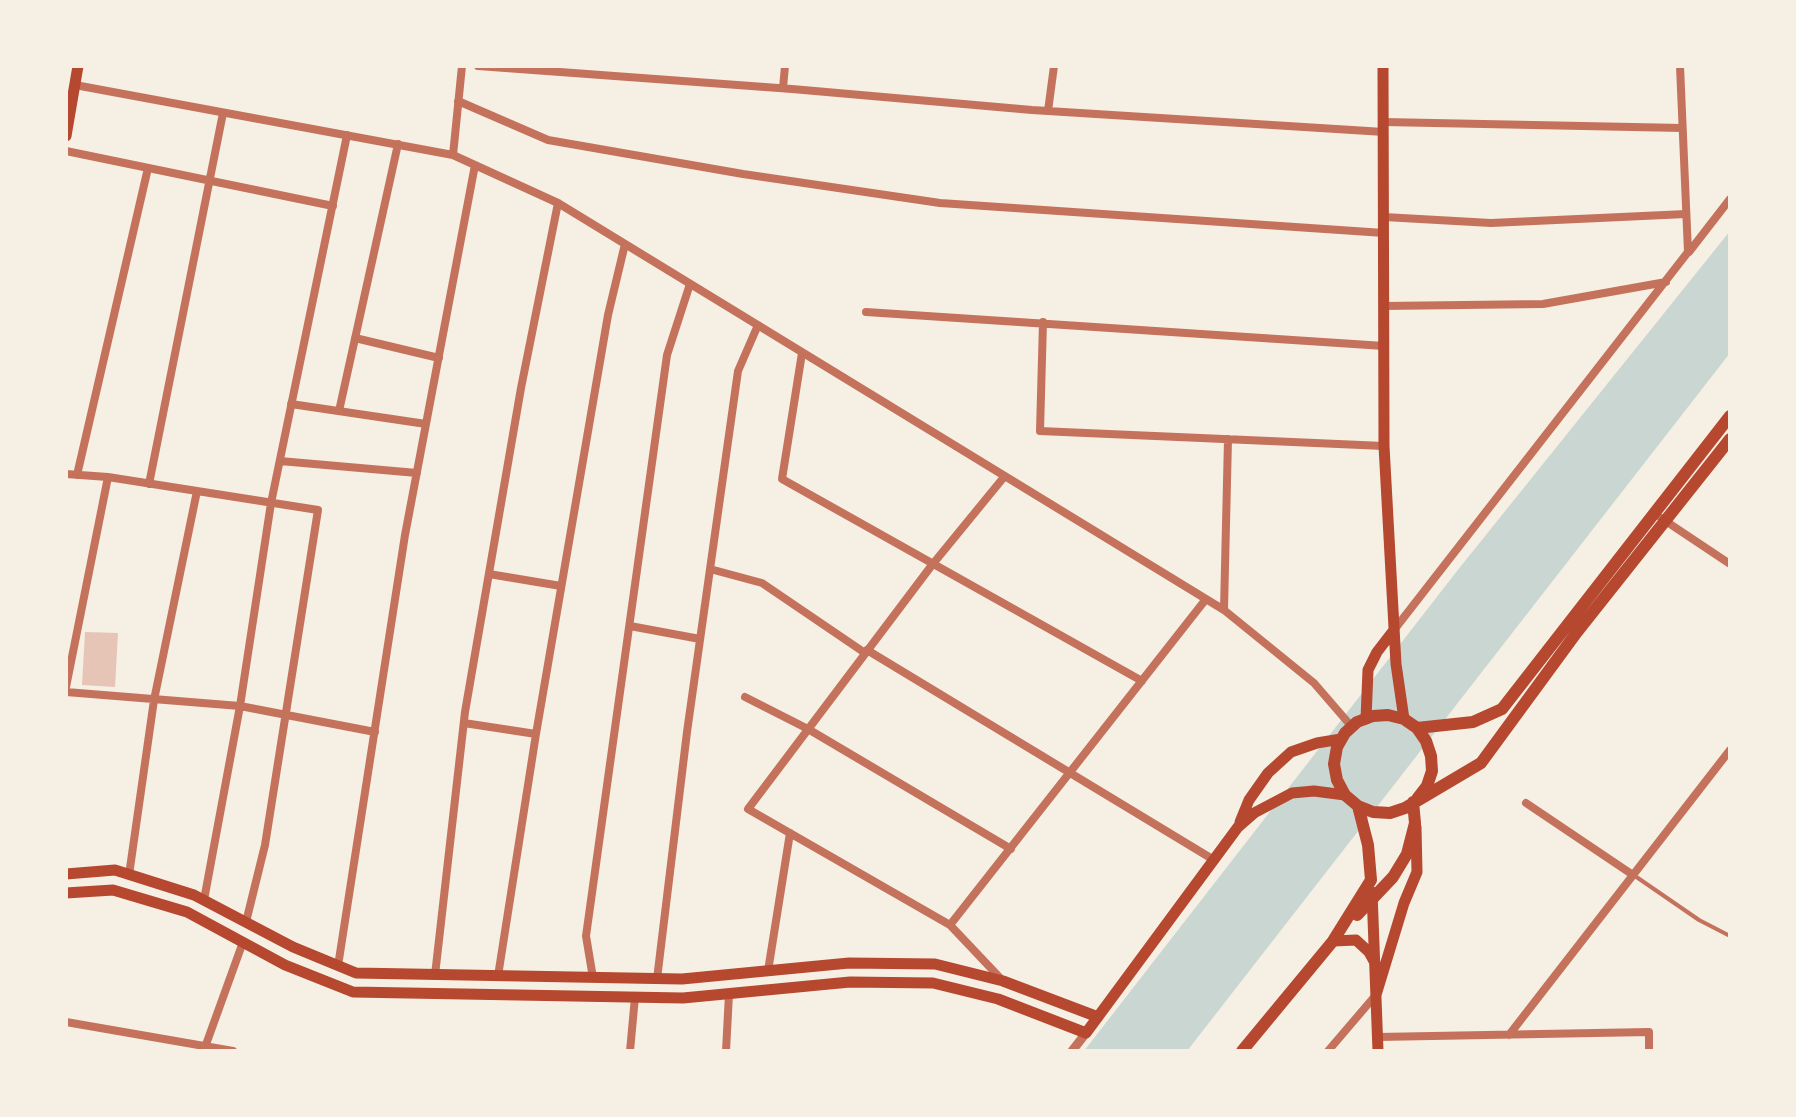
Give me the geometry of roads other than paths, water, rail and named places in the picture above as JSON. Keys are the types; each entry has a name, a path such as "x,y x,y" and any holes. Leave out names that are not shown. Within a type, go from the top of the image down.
{"main road":[{"path":"1383,66 1384,446 1394,630 1404,719"},
{"path":"66,136 75,85 74,69"},
{"path":"1376,995 1404,903 1417,872 1415,800 1427,786 1432,771 1431,756 1417,728 1404,719 1388,715 1366,719 1352,727 1341,739 1334,764 1337,780 1345,795 1358,806 1373,812 1390,813 1405,808 1415,800 1481,763 1730,416"},
{"path":"1417,728 1473,722 1502,709 1660,517 1730,439"},
{"path":"1366,719 1368,670 1394,630"},
{"path":"1238,827 1249,800 1261,782 1291,752 1341,739"},
{"path":"66,893 113,890 187,912 285,965 353,992 683,998 850,982 933,983 998,999 1086,1033 1238,827 1254,813 1292,793 1314,791 1345,795"},
{"path":"1358,806 1368,845 1373,899 1378,1051"},
{"path":"1242,1051 1333,941 1393,877 1407,854 1415,823"},
{"path":"66,874 115,870 204,900 293,947 356,973 682,979 849,963 935,964 1003,981 1098,1017"},
{"path":"1333,941 1371,880"},
{"path":"1333,941 1356,940 1375,963"}],"street":[{"path":"453,155 462,66"},
{"path":"478,66 1048,111 1384,127 1682,128"},
{"path":"783,88 785,66"},
{"path":"1048,111 1054,66"},
{"path":"1680,66 1688,252"},
{"path":"75,85 453,155 558,203 1224,610 1314,683 1352,727"},
{"path":"458,101 548,140 743,174 940,203 1384,233"},
{"path":"149,484 223,113"},
{"path":"204,900 240,706 271,503 347,135"},
{"path":"339,411 398,144"},
{"path":"66,151 333,206"},
{"path":"338,966 417,473 475,165"},
{"path":"77,475 148,168"},
{"path":"1394,630 1730,199"},
{"path":"435,975 464,723 521,388 558,203"},
{"path":"1384,217 1491,223 1686,214"},
{"path":"498,976 608,315 625,244"},
{"path":"1383,306 1543,304 1666,282"},
{"path":"593,978 586,936 667,355 690,284"},
{"path":"866,312 1384,346"},
{"path":"1043,322 1040,431 1384,446"},
{"path":"657,979 738,371 758,325"},
{"path":"355,338 439,358"},
{"path":"802,353 782,479 1142,681"},
{"path":"291,404 426,424"},
{"path":"1224,610 1228,439"},
{"path":"280,461 417,473"},
{"path":"66,474 108,477 318,510 265,845 246,922"},
{"path":"108,477 66,690 240,706 375,732"},
{"path":"1003,981 950,925 748,809 932,565 1004,477"},
{"path":"129,875 154,700 197,491"},
{"path":"1660,517 1730,564"},
{"path":"710,569 762,583 866,652 1214,860"},
{"path":"489,574 561,586"},
{"path":"950,925 1206,599"},
{"path":"630,626 700,639"},
{"path":"745,697 808,729 1011,849"},
{"path":"464,723 536,734"},
{"path":"1509,1035 1730,750"},
{"path":"1526,803 1633,875"},
{"path":"768,971 790,833"},
{"path":"204,1049 243,942"},
{"path":"726,1051 729,994"},
{"path":"1328,1051 1376,995"},
{"path":"630,1051 635,997"},
{"path":"66,1022 204,1049 233,1051"},
{"path":"1378,1037 1649,1032 1649,1051"},
{"path":"1072,1051 1086,1033"}],"lane":[{"path":"1633,875 1699,920 1730,936"}]}
